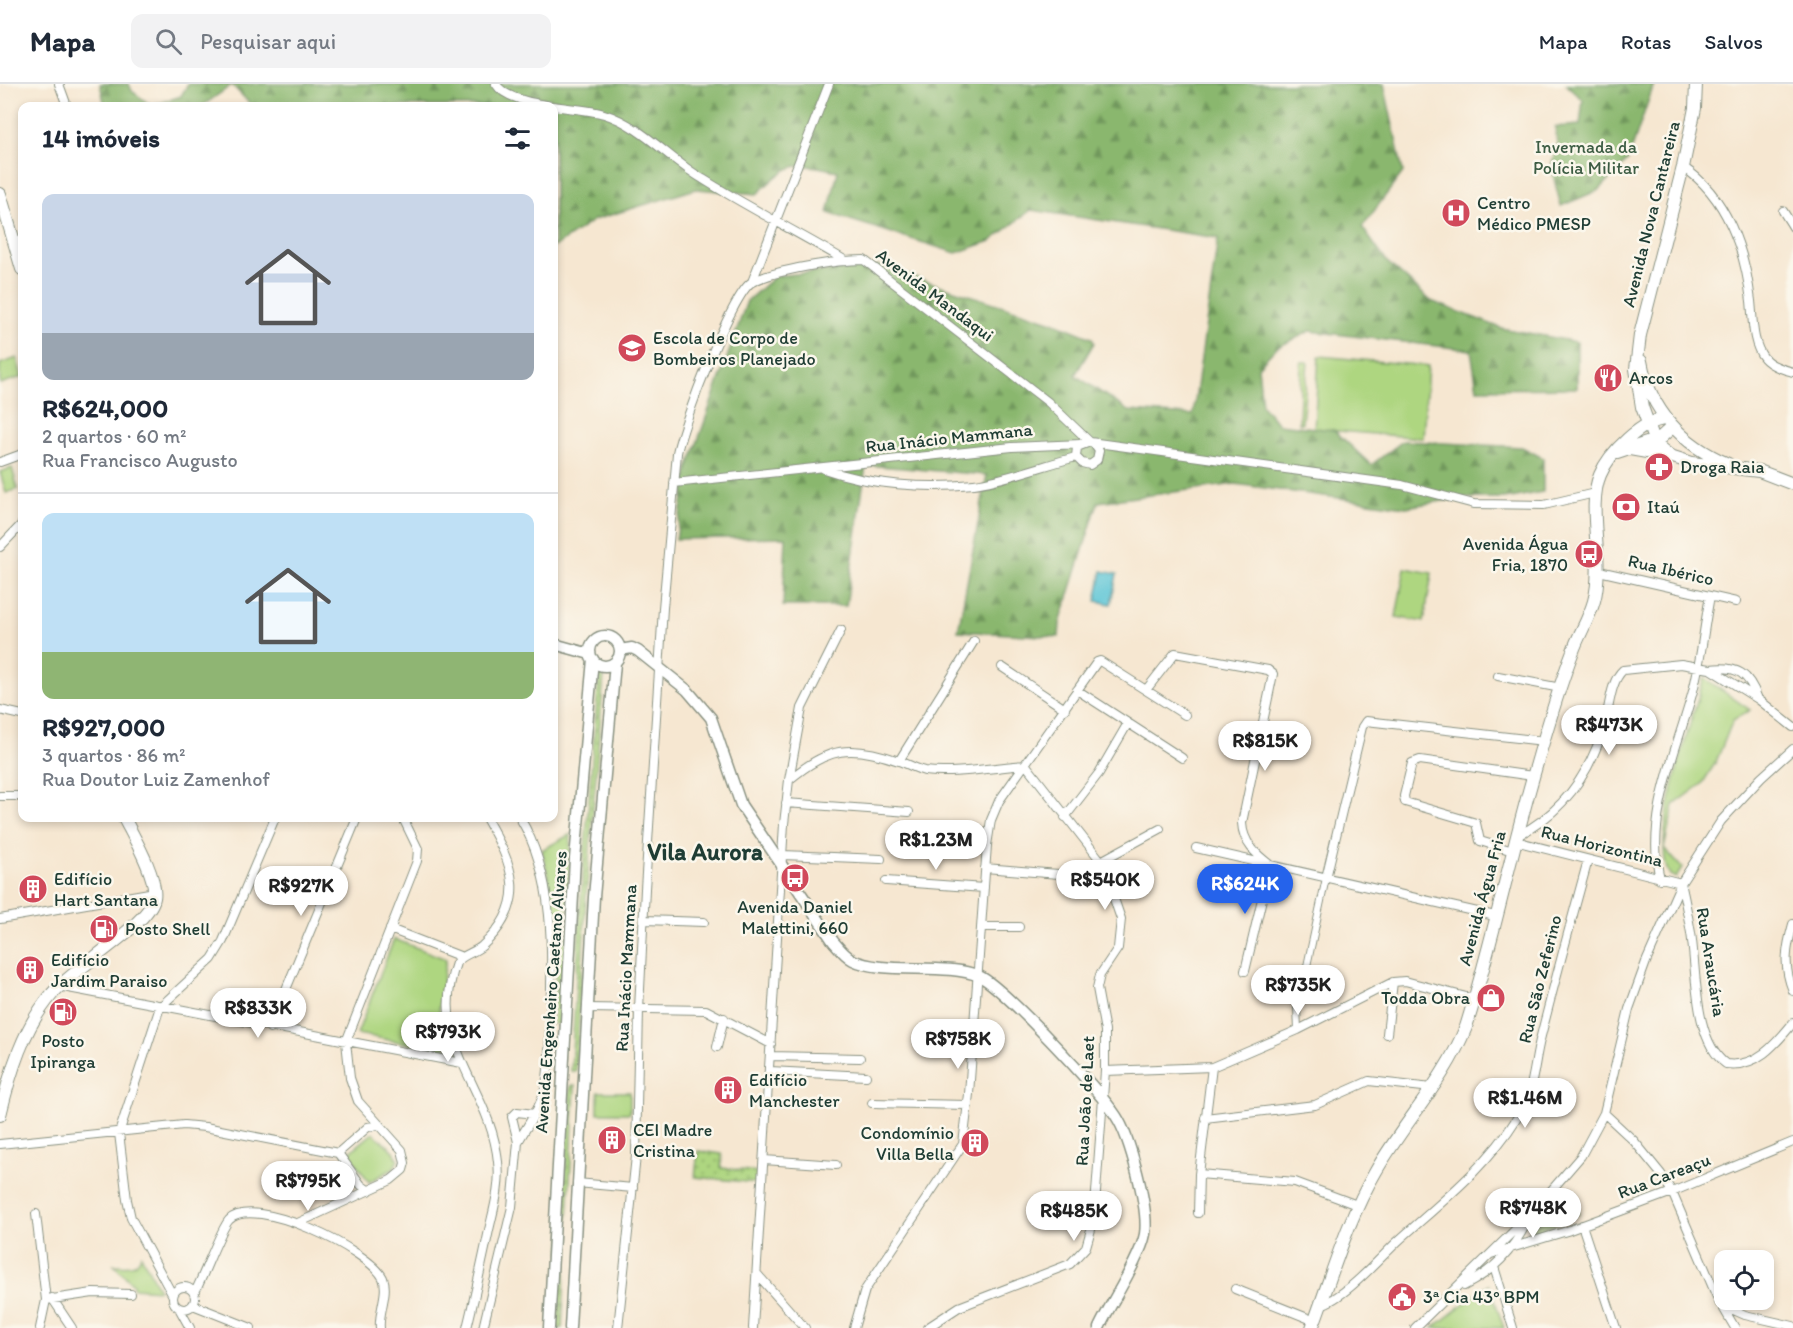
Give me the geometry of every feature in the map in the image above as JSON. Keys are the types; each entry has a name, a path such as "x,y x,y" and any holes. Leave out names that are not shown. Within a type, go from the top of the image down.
{"main road":[{"name":"Avenida Nova Cantareira","path":"1696,84 1694,115 1683,167 1644,318 1636,381 1647,422 1654,441 1661,451 1670,456 1700,464 1736,467 1769,474 1793,484"},
{"path":"0,194 6,233 18,260"},
{"name":"Avenida Nova Cantareira","path":"1639,351 1642,369 1668,423 1699,450 1736,467"},
{"path":"1647,422 1668,423"},
{"name":"Avenida Água Fria","path":"1314,1324 1357,1205 1395,1139 1432,1088 1460,1042 1474,999 1533,776 1574,648 1594,604 1599,571 1595,493 1600,474 1613,455 1647,422"},
{"path":"1613,455 1654,441 1668,423"},
{"path":"1629,448 1670,456"},
{"path":"0,1115 3,1081 11,1070 38,1015 58,986 139,922 149,911 154,892 126,822"}],"street":[{"path":"59,84 66,102"},
{"path":"496,84 507,95 536,102"},
{"path":"674,483 681,431 702,376 741,294 752,282 829,84"},
{"path":"558,106 605,114 641,134 702,179 778,220 846,262"},
{"path":"1683,167 1706,184 1717,198 1741,251 1748,273 1758,348 1765,360 1793,372"},
{"path":"1783,211 1793,227"},
{"name":"Avenida Mandaqui","path":"752,282 788,272 864,260 1048,402 1088,443"},
{"path":"1076,457 1088,443 1402,485 1474,504 1544,505 1595,493"},
{"name":"Rua Inácio Mammana","path":"618,1328 638,1130 639,1010 644,920 663,608 674,483 1012,447 1088,443 1099,456 1094,463 1082,464 1076,457 975,484 897,484 839,474 821,468"},
{"path":"0,462 18,455"},
{"path":"0,547 18,528"},
{"name":"Rua Ibérico","path":"1599,571 1736,602"},
{"path":"1660,879 1657,866 1657,829 1671,764 1694,687 1710,596"},
{"path":"753,1328 786,803 801,708 841,630"},
{"path":"558,645 592,656 603,666 615,663 620,650 614,639 601,637 591,645 592,656"},
{"path":"899,761 974,641"},
{"path":"620,650 636,650 687,690 711,718 741,805 783,860 833,941 853,960 978,975 1000,991 1116,1116 1126,1140 1146,1226 1141,1246 1099,1328"},
{"path":"1146,690 1171,654 1179,653 1272,672 1274,678 1260,731 1242,823 1245,838 1250,846 1270,865"},
{"name":"Avenida Engenheiro Caetano Alvares","path":"549,1328 575,860 592,656"},
{"path":"854,1328 865,1290 959,1152 964,1137 985,868 994,810 1095,664 1100,661 1185,715"},
{"name":"Avenida Engenheiro Caetano Alvares","path":"570,1328 601,805 615,663"},
{"path":"1515,842 1562,805 1577,786 1599,746 1615,683 1620,672 1633,668 1681,664 1710,669 1758,699 1793,727"},
{"path":"1002,667 1065,709"},
{"path":"1710,669 1724,667 1742,671 1749,679 1758,699"},
{"path":"1498,676 1561,688"},
{"path":"1077,690 1182,758"},
{"path":"0,710 18,714"},
{"path":"1298,1030 1296,983 1307,966 1362,727 1366,721 1544,741"},
{"path":"1065,817 1099,773 1128,723"},
{"path":"1415,1328 1458,1289 1530,1215 1581,1156 1604,1113 1629,1009 1650,952 1682,883 1721,821 1761,778 1793,749"},
{"path":"789,780 820,757 834,751 853,750 899,761 916,769 933,771 1026,765"},
{"name":"Rua Horizontina","path":"1533,776 1416,760 1412,763 1404,796 1407,803 1476,823 1479,840 1515,842 1682,883"},
{"name":"Rua João de Laet","path":"927,1328 959,1307 1058,1271 1080,1256 1091,1236 1094,1220 1106,1031 1098,981 1118,948 1122,930 1121,919 1101,861 1026,765"},
{"path":"0,796 18,796"},
{"path":"786,803 909,812"},
{"path":"189,1327 174,1303 166,1280 131,1218 119,1133 160,1007 212,959 223,941 272,822"},
{"path":"270,1028 355,822"},
{"path":"298,1223 391,1180 403,1170 405,1163 400,1146 377,1125 358,1101 353,1088 346,1042 417,861 418,849 405,822"},
{"path":"467,1328 499,1177 494,1140 483,1106 453,1042 447,1005 450,978 456,963 462,957 482,947 493,935 513,893 511,865 488,822"},
{"path":"518,1142 536,1114 548,1073 550,928 540,864 532,837 523,822"},
{"path":"1101,861 1161,829"},
{"path":"1196,848 1495,916"},
{"path":"783,860 881,859"},
{"name":"Rua São Zeferino","path":"1320,1305 1327,1304 1357,1279 1448,1196 1489,1156 1518,1116 1534,1084 1540,1039 1588,860"},
{"path":"1245,971 1270,865"},
{"path":"985,868 1108,878"},
{"path":"886,881 984,888"},
{"name":"Rua Araucária","path":"1682,883 1691,933 1699,1009 1711,1049 1718,1058 1726,1064 1749,1064 1760,1057 1793,1023"},
{"path":"0,919 154,892"},
{"path":"644,920 704,922"},
{"path":"1793,924 1785,961 1793,991"},
{"path":"981,927 1019,929"},
{"path":"390,929 462,957"},
{"path":"1105,1071 1212,1067 1298,1030 1393,982 1405,981 1474,999"},
{"path":"1387,1034 1393,982"},
{"path":"58,986 462,1064"},
{"path":"588,1008 706,1010 771,1044"},
{"path":"717,1047 724,1018"},
{"path":"771,1056 860,1059"},
{"path":"1198,1213 1199,1174 1212,1067"},
{"path":"770,1071 866,1076"},
{"path":"562,1078 584,1080"},
{"path":"1205,1118 1315,1106 1369,1081 1432,1088"},
{"path":"873,1103 968,1105"},
{"path":"483,1328 512,1207 518,1142 512,1115 517,1112 536,1114"},
{"path":"1604,1113 1648,1157 1672,1192 1714,1290"},
{"path":"0,1144 184,1125 205,1127 338,1153 361,1185 369,1191"},
{"path":"338,1153 368,1127 377,1125"},
{"name":"Rua Careaçu","path":"1490,1254 1582,1225 1672,1192 1793,1142"},
{"path":"764,1160 836,1165"},
{"path":"1199,1174 1295,1182 1357,1205"},
{"path":"577,1184 633,1188"},
{"path":"36,1214 49,1299 40,1328"},
{"path":"189,1327 192,1299 227,1222 233,1217 257,1214 298,1223 333,1237 382,1277 384,1285 380,1328"},
{"path":"1458,1289 1494,1267 1511,1249 1530,1215"},
{"path":"1582,1225 1616,1328"},
{"path":"1494,1267 1513,1328"},
{"path":"758,1275 805,1328"},
{"path":"166,1280 205,1309 251,1328"},
{"path":"173,1296 179,1288"},
{"path":"1235,1289 1314,1324"},
{"path":"49,1299 93,1293 131,1294"},
{"path":"49,1299 72,1328"},
{"path":"179,1308 192,1299"},
{"path":"1724,1310 1735,1328"},
{"path":"1734,1310 1745,1315 1793,1326"}],"green space":[{"path":"100,84 129,84 132,91 147,102 104,102"},
{"path":"188,84 1384,84 1403,172 1362,227 1386,261 1431,301 1501,328 1577,342 1577,388 1477,389 1471,350 1310,331 1276,348 1258,367 1262,405 1278,424 1334,430 1371,465 1403,441 1522,447 1543,458 1543,492 1511,498 1461,498 1406,507 1235,484 1098,502 1060,623 1059,637 958,631 987,475 866,465 846,606 783,606 786,537 676,539 688,469 747,301 775,276 880,266 1053,322 1092,338 1094,343 1075,375 1129,411 1193,415 1218,238 1031,210 991,241 956,253 828,213 838,171 802,166 786,170 757,194 696,189 594,220 558,244 558,102 248,102 232,85 208,102 164,102 181,96"},
{"name":"Invernada da Polícia Militar","path":"1566,84 1654,84 1628,160 1599,190 1561,206 1551,167 1557,144 1555,127 1580,125 1583,100"},
{"path":"1319,356 1428,366 1423,438 1314,429"},
{"path":"17,358 18,378 0,384 0,364"},
{"path":"1301,362 1308,362 1302,423 1299,423"},
{"path":"12,468 18,489 6,493 0,472"},
{"path":"1405,568 1432,573 1424,622 1396,617"},
{"path":"599,674 604,674 586,897 576,1071 571,1071 581,897"},
{"path":"1704,678 1750,710 1733,720 1716,762 1702,784 1674,805 1665,846 1664,836 1668,809"},
{"path":"571,834 561,1024 553,1024 556,973 551,966 554,934 553,907 542,850"},
{"path":"1665,849 1682,868 1676,878 1670,875 1665,859"},
{"path":"394,939 446,959 439,1008 447,1051 357,1034"},
{"path":"570,1086 575,1086 562,1328 557,1328"},
{"path":"598,1092 630,1092 630,1113 598,1113"},
{"path":"373,1133 394,1151 398,1160 393,1169 369,1182 349,1153"},
{"path":"698,1151 722,1154 721,1168 757,1172 756,1183 695,1177"},
{"path":"1565,1193 1579,1214 1534,1233 1532,1229"},
{"path":"141,1255 159,1290 133,1288 133,1284 114,1265 134,1264"},
{"path":"1489,1284 1504,1328 1433,1328"}],"water":[{"path":"1102,571 1117,574 1111,604 1096,601"}],"place":[{"name":"Centro Médico PMESP","path":"1456,213"},
{"name":"Escola de Corpo de Bombeiros Planejado","path":"632,348"},
{"name":"Arcos","path":"1608,378"},
{"name":"Droga Raia","path":"1659,467"},
{"name":"Itaú","path":"1626,507"},
{"name":"Avenida Água Fria, 1870","path":"1589,554"},
{"name":"Avenida Daniel Malettini, 660","path":"795,878"},
{"name":"Edifício Hart Santana","path":"33,889"},
{"name":"Posto Shell","path":"104,929"},
{"name":"Edifício Jardim Paraiso","path":"30,970"},
{"name":"Todda Obra","path":"1491,998"},
{"name":"Posto Ipiranga","path":"63,1012"},
{"name":"Edifício Manchester","path":"728,1090"},
{"name":"CEI Madre Cristina","path":"612,1140"},
{"name":"Condomínio Villa Bella","path":"975,1143"},
{"name":"3ª Cia 43º BPM","path":"1402,1297"}],"district":[{"name":"Vila Aurora","path":"705,852"}]}
